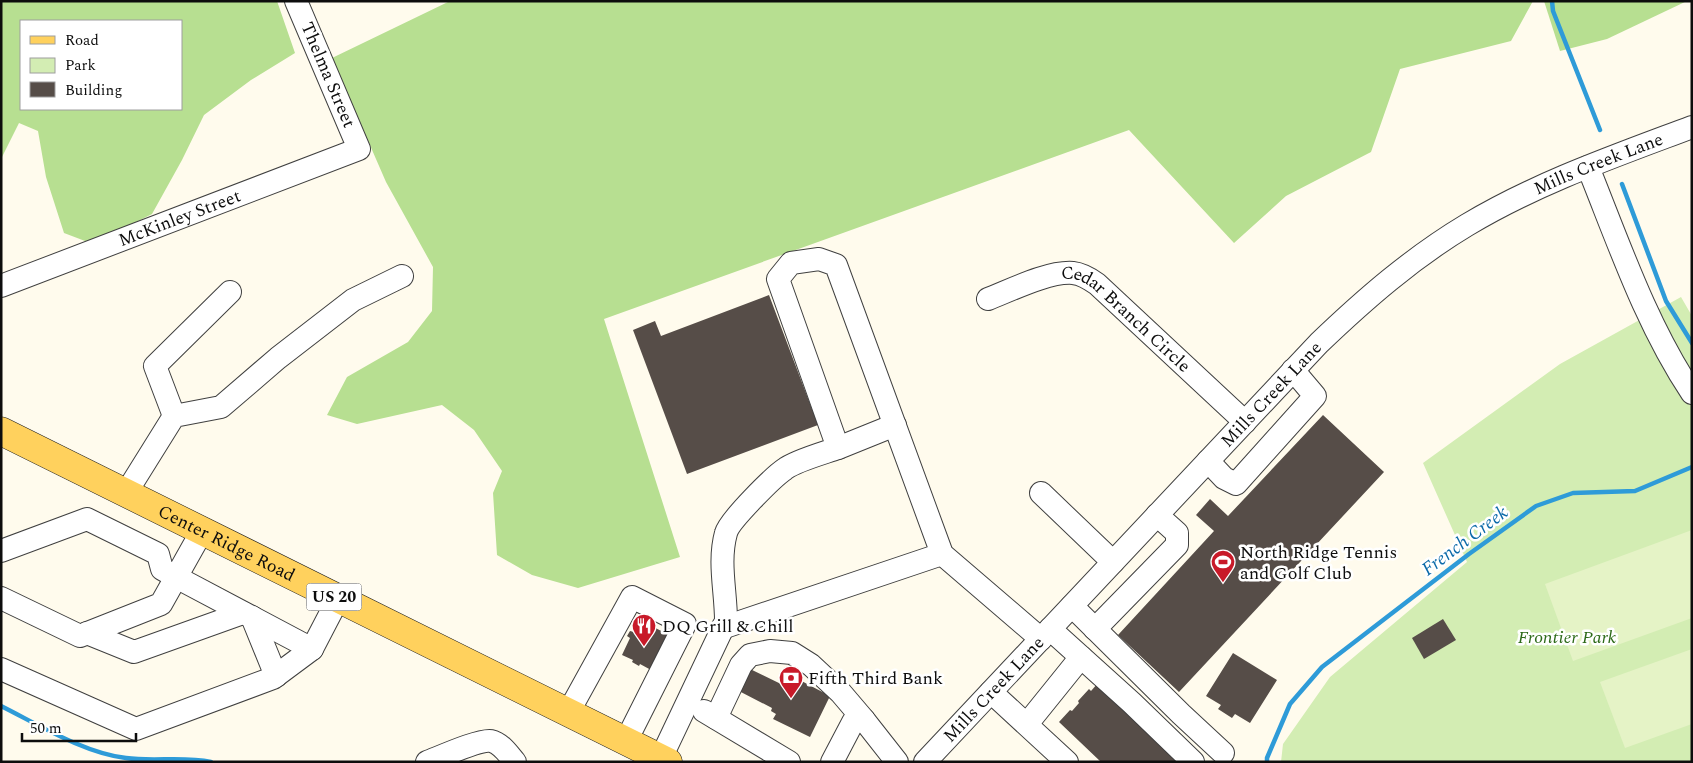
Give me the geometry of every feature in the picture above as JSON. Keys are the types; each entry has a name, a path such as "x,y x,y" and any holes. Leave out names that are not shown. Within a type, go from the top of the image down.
{"main road":[{"name":"Center Ridge Road","path":"1,431 664,760"}],"street":[{"name":"Thelma Street","path":"296,1 359,149"},
{"name":"Mills Creek Lane","path":"935,758 1045,634 1244,422 1365,299 1414,260 1466,225 1514,199 1588,167 1692,127"},
{"name":"McKinley Street","path":"2,281 359,149"},
{"path":"1588,167 1649,317 1674,367 1692,393"},
{"path":"838,448 778,279 791,263 819,259 836,265 942,554 1045,634 1081,657 1193,762"},
{"name":"Cedar Branch Circle","path":"988,299 1061,273 1074,273 1086,277 1097,284 1244,422"},
{"path":"126,493 174,416 221,407 278,358 353,300 402,276"},
{"path":"174,416 155,366 230,292"},
{"path":"1208,461 1224,478 1236,484 1315,396 1294,370"},
{"path":"664,760 688,701 726,620 722,563 726,531 752,498 786,468 895,425"},
{"path":"1041,493 1113,562"},
{"path":"1095,629 1177,545 1177,533 1157,515"},
{"path":"1,551 87,519 158,554 162,570 312,649"},
{"path":"1,598 80,636 161,604 202,531"},
{"path":"722,628 942,554"},
{"path":"568,713 632,597 685,624 626,741"},
{"path":"1,670 136,729 276,676 312,649 338,599"},
{"path":"1072,606 1223,753"},
{"path":"87,633 134,652 247,615"},
{"path":"247,615 276,676"},
{"path":"716,718 742,665 750,654 770,651 792,653 811,665 841,693 897,762"},
{"path":"1027,724 1081,657"},
{"path":"992,692 1067,762"},
{"path":"688,701 789,762"},
{"path":"832,762 853,722 864,720"},
{"path":"437,758 482,742 492,741 500,746 515,762"}],"green space":[{"path":"1,1 277,1 295,53 251,80 204,115 152,214 93,244 64,233 46,177 38,131 19,123 1,159"},
{"path":"450,1 1533,1 1511,41 1400,69 1371,152 1286,196 1234,243 1129,130 604,319 680,557 578,588 532,575 497,555 493,493 502,471 474,430 442,405 357,424 327,415 347,377 408,342 432,311 433,267 386,182 332,58"},
{"path":"1544,1 1687,1 1607,39 1560,51"},
{"name":"Frontier Park","path":"1681,297 1692,316 1692,762 1281,762 1283,744 1330,677 1467,562 1423,463 1560,364"},
{"path":"1692,530 1692,618 1573,661 1545,584"},
{"path":"1692,649 1692,724 1625,748 1600,682"}],"building":[{"path":"769,295 818,425 687,474 633,330 655,321 661,336"},
{"name":"North Ridge Tennis and Golf Club","path":"1323,415 1384,472 1179,692 1118,635 1214,531 1196,515 1210,499 1228,516"},
{"path":"1443,619 1456,640 1424,659 1412,638"},
{"name":"DQ Grill & Chill","path":"640,620 669,635 651,670 640,664 639,666 632,662 633,660 622,655 630,638 627,636 630,631 634,632"},
{"path":"1233,653 1277,680 1250,723 1235,714 1232,718 1218,709 1221,705 1206,696"},
{"name":"Fifth Third Bank","path":"748,668 783,685 785,682 790,684 794,677 830,696 810,737 773,719 776,714 771,711 772,708 737,690"},
{"path":"1098,683 1182,762 1101,762 1059,722 1070,710 1072,711 1089,689 1091,691"}],"waterway":[{"name":"French Creek","path":"1552,1 1553,11 1600,130"},
{"name":"French Creek","path":"1622,184 1666,301 1692,343"},
{"name":"French Creek","path":"1267,762 1290,704 1322,667 1469,554 1536,506 1573,493 1635,491 1692,467"},
{"name":"French Creek","path":"1,706 62,737 110,755 137,759 190,759 211,762"}],"place":[{"name":"North Ridge Tennis and Golf Club","path":"1223,583"},
{"name":"DQ Grill & Chill","path":"644,647"},
{"name":"Fifth Third Bank","path":"791,699"}]}
